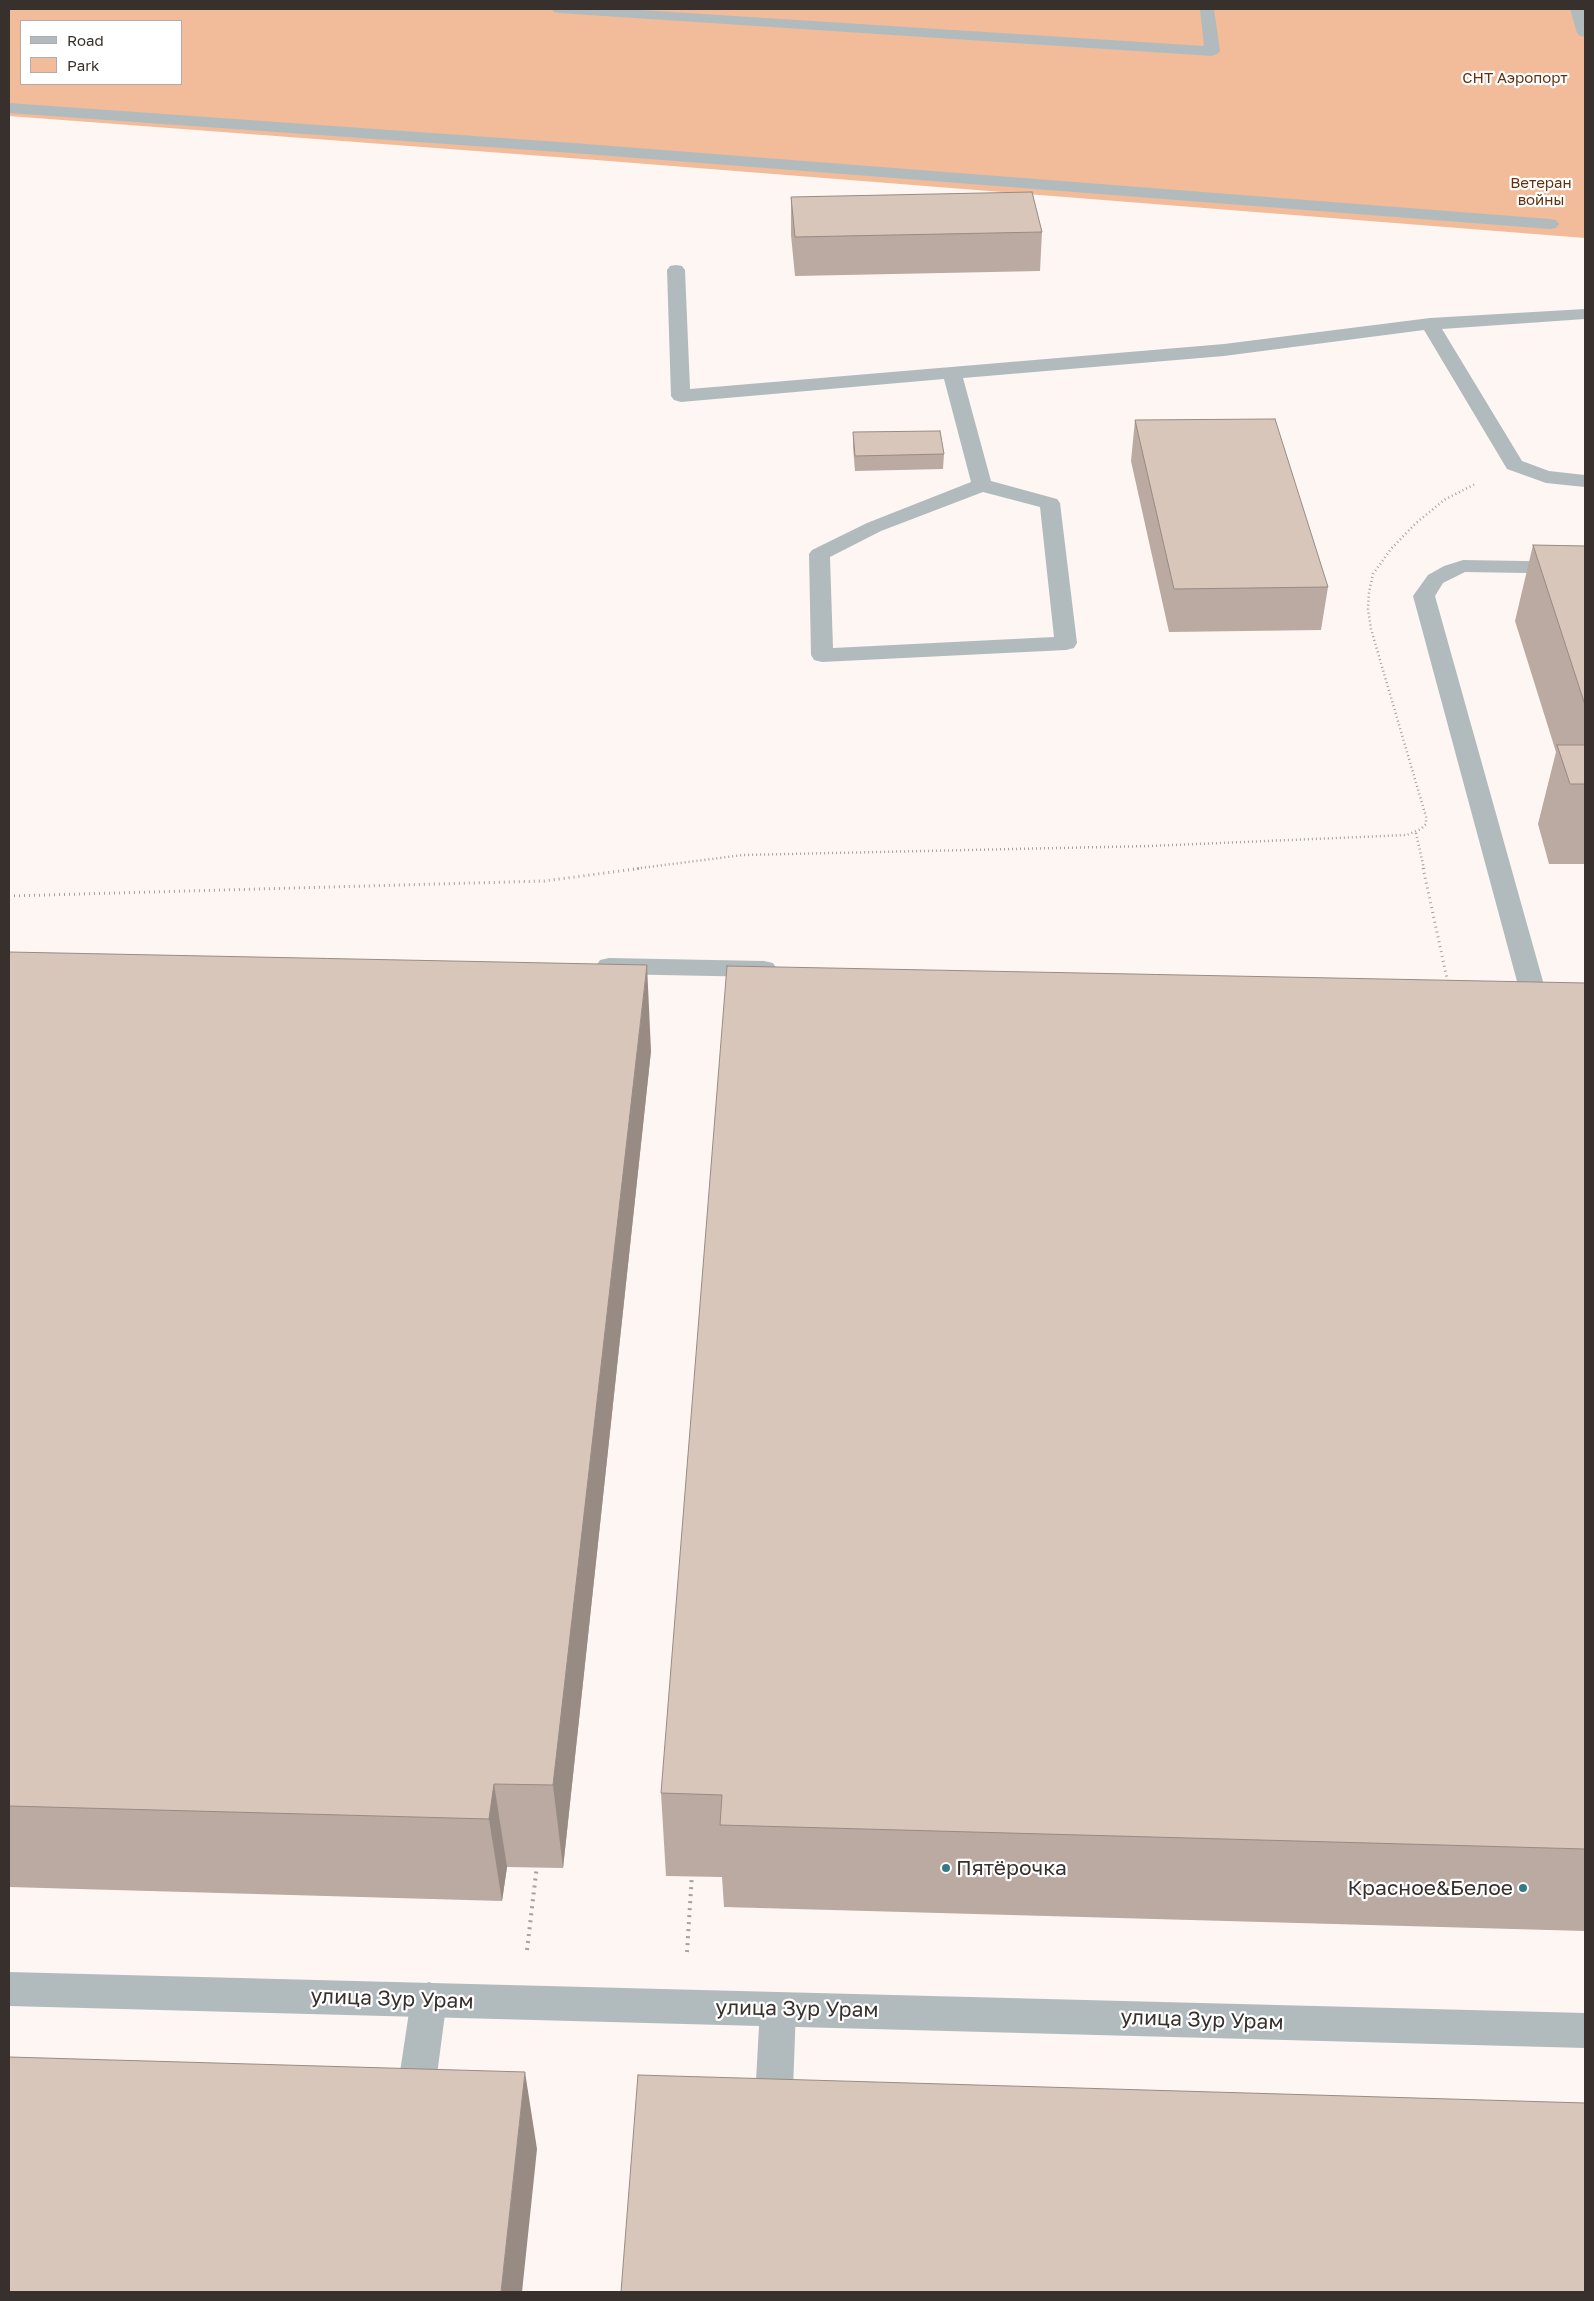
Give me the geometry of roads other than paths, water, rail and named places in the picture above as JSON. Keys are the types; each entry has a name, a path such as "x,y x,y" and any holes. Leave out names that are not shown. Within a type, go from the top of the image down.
{"street":[{"path":"559,9 1212,51 1207,9"},
{"path":"1577,9 1585,33"},
{"path":"9,108 563,147 1550,224"},
{"path":"676,270 681,396 1224,350 1430,324 1585,314"},
{"path":"1430,324 1514,465 1546,478 1585,481"},
{"path":"952,373 982,485"},
{"path":"982,485 1050,504 1066,643 822,655 819,554 874,527 982,485"},
{"path":"1531,985 1424,596 1435,579 1463,566 1585,568"},
{"path":"584,966 785,970"},
{"path":"1448,983 1558,985"},
{"name":"улица Зур Урам","path":"9,1988 1585,2030"},
{"path":"410,2134 429,1999"},
{"path":"772,2151 778,2008"}],"place":[{"name":"Пятёрочка","path":"946,1868"},
{"name":"Красное&Белое","path":"1523,1888"}],"park label":[{"name":"СНТ Аэропорт","path":"1515,78"},
{"name":"Ветеран войны","path":"1541,192"}]}
